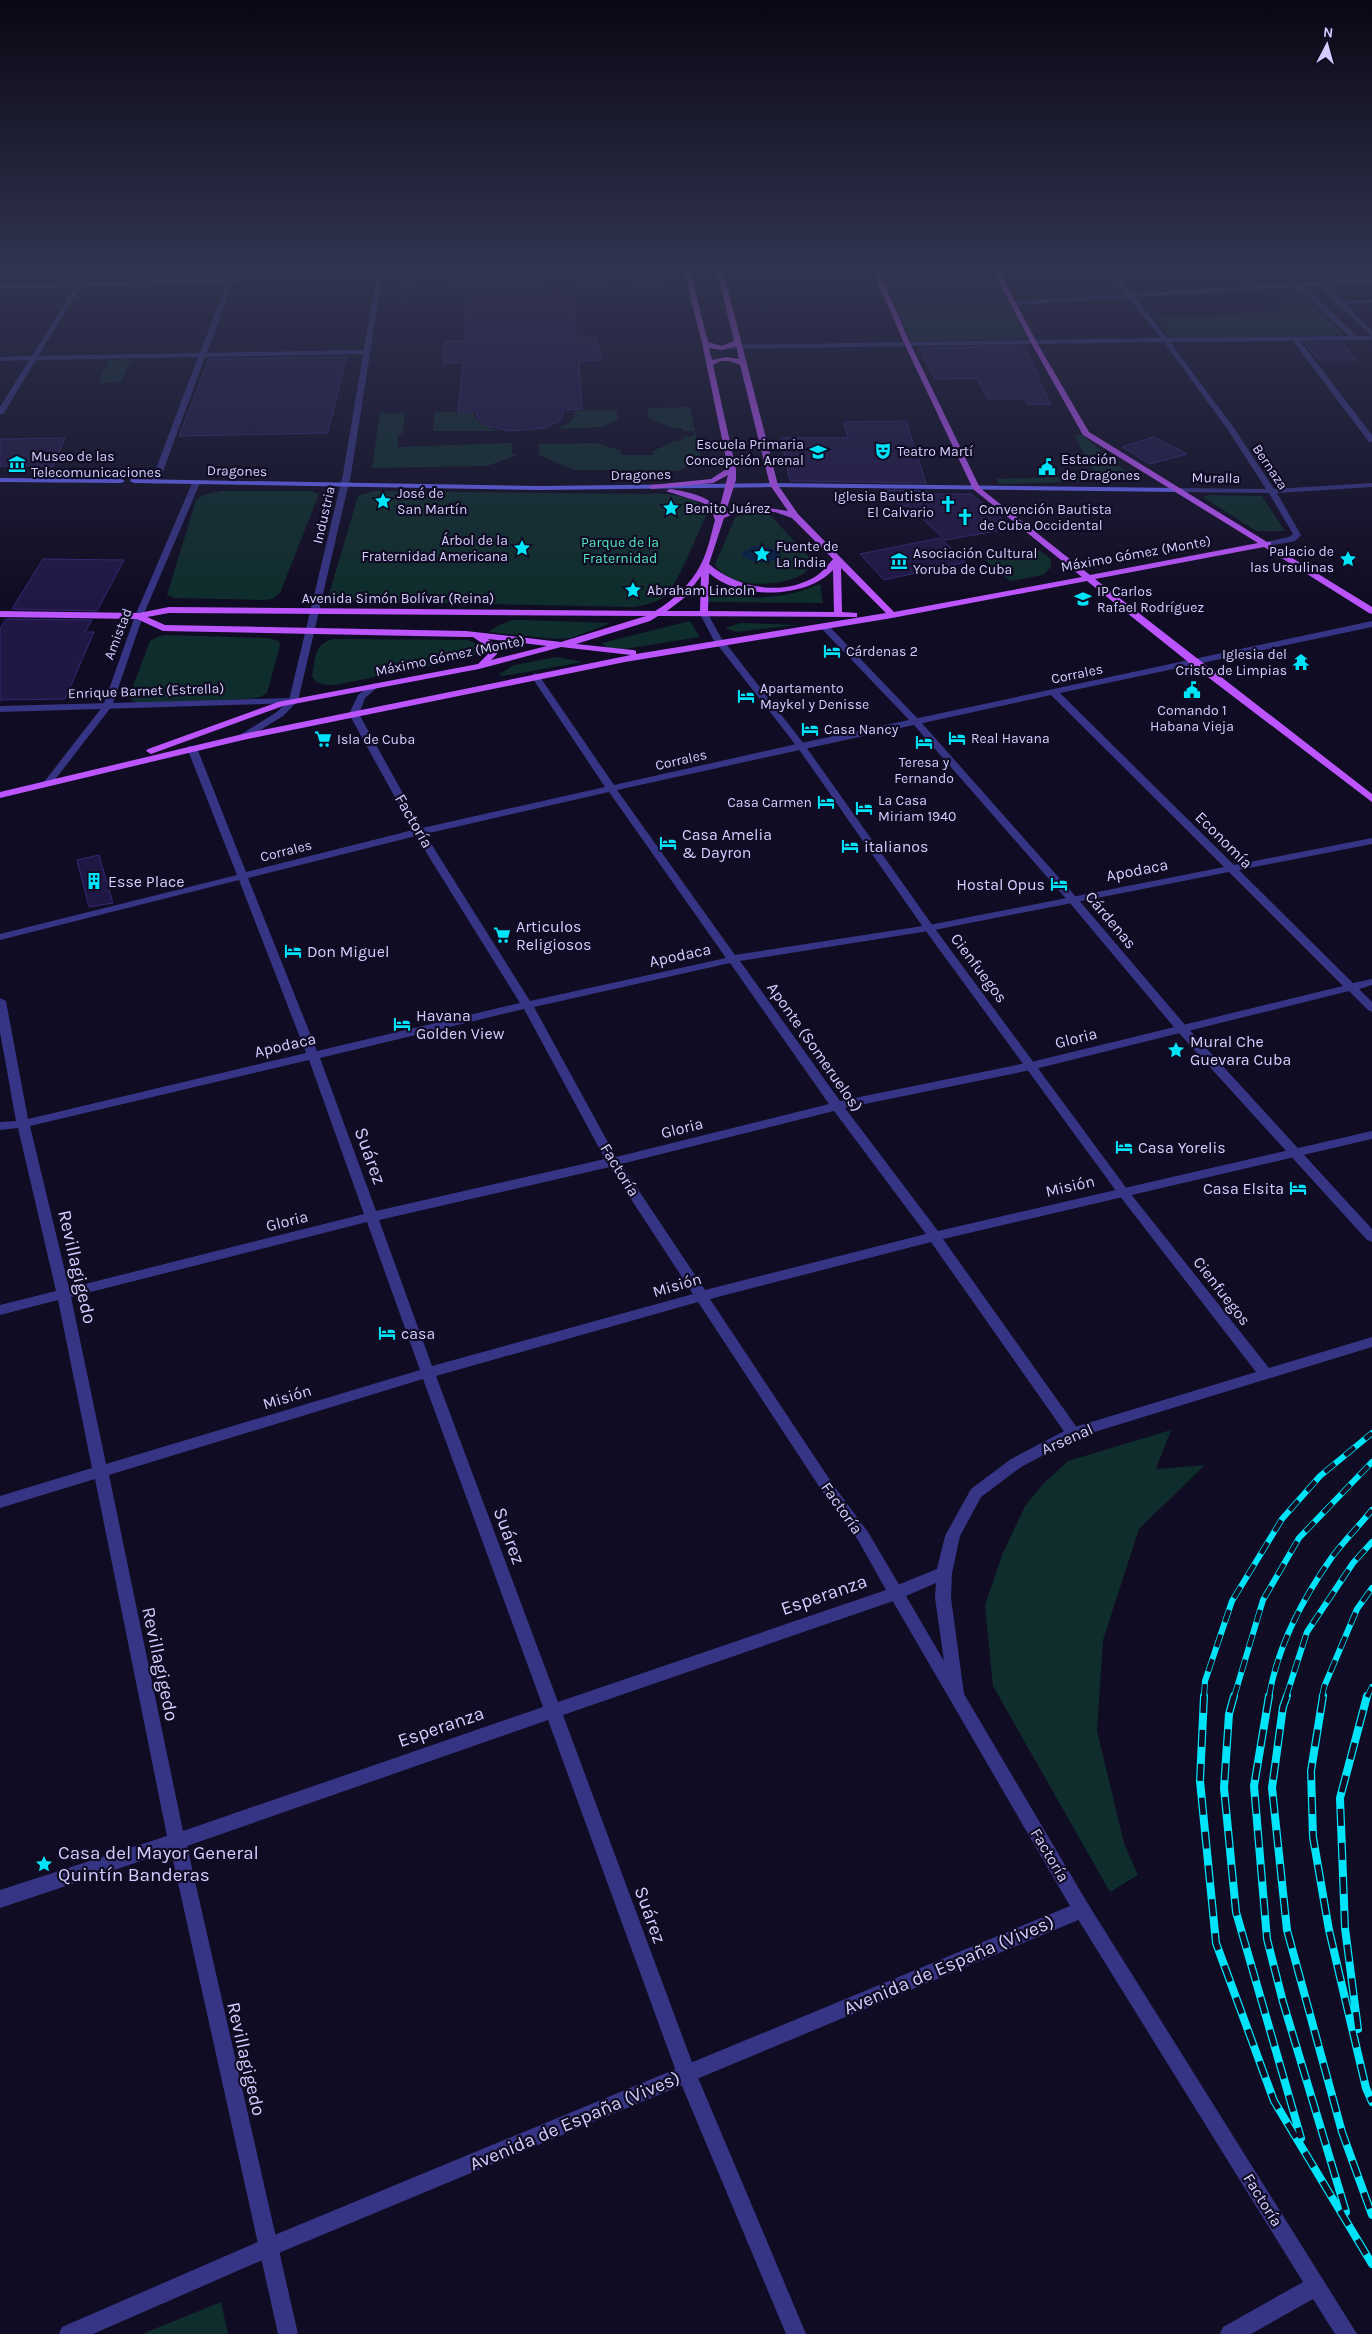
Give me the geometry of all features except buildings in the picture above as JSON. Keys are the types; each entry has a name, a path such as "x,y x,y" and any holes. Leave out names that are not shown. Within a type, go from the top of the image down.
{"main road":[{"path":"704,614 705,564 718,518 731,486 732,469 712,380"},
{"path":"747,380 774,485 794,516 892,615"},
{"path":"925,380 977,489 1195,663 1372,799"},
{"path":"1055,380 1086,433 1268,544 1372,611"},
{"path":"652,487 713,481 732,469"},
{"path":"0,478 121,481"},
{"name":"Dragones","path":"134,481 344,486 652,487 774,485 1179,490"},
{"path":"652,487 699,498 713,506 717,511 718,518"},
{"path":"718,518 748,508 774,509 794,516"},
{"name":"Máximo Gómez (Monte)","path":"0,795 192,748 535,676 648,654 892,615 1268,544"},
{"path":"705,564 712,573 726,582 748,587 784,588 814,582 837,560"},
{"path":"837,560 838,615"},
{"path":"1056,583 1066,575 1070,563"},
{"path":"658,614 681,596 705,564"},
{"name":"Avenida Simón Bolívar (Reina)","path":"0,614 139,616 169,610 658,614"},
{"name":"Máximo Gómez (Monte)","path":"76,777 293,701 479,666 564,645 633,625 658,614 892,615"},
{"name":"Máximo Gómez (Monte)","path":"824,626 838,615"},
{"name":"Avenida Simón Bolívar (Reina)","path":"139,616 163,628 466,634 648,654"},
{"path":"466,634 481,638 493,647 493,654 479,666"}],"street":[{"path":"0,413 20,380"},
{"path":"154,482 194,380"},
{"name":"Industria","path":"293,701 316,612 344,486 362,380"},
{"name":"Bernaza","path":"1195,380 1272,491 1296,531 1297,536 1292,539 1268,544"},
{"path":"1326,380 1372,440"},
{"name":"Amistad","path":"47,784 107,706 139,616 196,483"},
{"name":"Muralla","path":"1179,490 1272,491 1372,485"},
{"name":"Cienfuegos","path":"704,614 720,642 801,746 929,928 1123,1192 1266,1374"},
{"name":"Corrales","path":"0,937 419,832 801,746 916,723 1372,624"},
{"name":"Cárdenas","path":"824,626 916,723 1073,900 1182,1029 1372,1237"},
{"name":"Aponte (Someruelos)","path":"535,676 612,790 837,1106 934,1236 1072,1433"},
{"path":"354,714 360,698 374,686"},
{"name":"Economía","path":"1054,693 1372,1008"},
{"path":"243,737 280,714 293,701"},
{"name":"Enrique Barnet (Estrella)","path":"0,709 293,701"},
{"name":"Factoría","path":"354,714 419,832 527,1005 613,1162 824,1482 863,1536 882,1573 896,1593 1082,1910 1347,2334"},
{"name":"Suárez","path":"192,748 313,1055 428,1373 688,2074 796,2334"},
{"name":"Apodaca","path":"0,1126 23,1124 527,1005 734,960 929,928 1372,841"},
{"name":"Gloria","path":"0,1310 371,1217 613,1162 837,1106 1031,1066 1372,982"},
{"name":"Revillagigedo","path":"0,1000 23,1124 64,1295 99,1472 177,1841 267,2248 288,2334"},
{"name":"Misión","path":"0,1502 428,1373 702,1296 934,1236 1372,1136"},
{"name":"Arsenal","path":"958,1700 943,1598 944,1573 952,1536 976,1493 1016,1463 1072,1433 1372,1342"},
{"name":"Esperanza","path":"0,1899 177,1841 896,1593 944,1573"},
{"name":"Avenida de España (Vives)","path":"69,2334 267,2248 1082,1910"},
{"path":"1230,2334 1317,2286"}],"green space":[{"path":"99,380 122,380 121,382 98,383"},
{"path":"690,407 701,460 678,471 574,470 539,455 539,444 597,443 621,451 621,455 653,455 653,451 675,441 683,441 683,437 694,436 693,431 683,431 682,428 675,428 649,419 648,408"},
{"path":"617,410 618,420 600,427 558,429 571,422 576,411"},
{"path":"435,412 473,413 478,422 497,431 433,431"},
{"path":"380,413 405,413 402,434 398,435 398,447 512,443 512,454 517,455 487,466 372,468"},
{"path":"1074,435 1082,435 1128,473 1127,478 1123,480 999,484 996,479 1097,476"},
{"path":"221,491 311,491 319,494 280,593 273,599 174,598 167,595 196,500 203,495"},
{"name":"Parque de la Fraternidad","path":"373,491 667,494 684,497 696,502 707,514 671,590 655,602 633,607 345,601 332,595 330,591 358,496"},
{"path":"1209,495 1262,496 1285,531 1256,531 1203,497"},
{"path":"753,511 770,515 810,558 811,563 806,572 785,581 758,584 732,579 722,573 715,564 735,518 742,513"},
{"path":"1039,550 1051,559 1051,567 1043,575 1010,581 985,560"},
{"path":"820,584 823,603 708,602 708,585 734,595 764,597 794,593"},
{"path":"512,620 611,623 571,638 556,639 489,632 497,626"},
{"path":"690,621 700,637 624,649 607,648 602,643"},
{"path":"740,623 798,625 735,632 725,628"},
{"path":"166,635 267,638 279,641 280,646 267,693 250,699 141,703 132,701 129,696 150,641"},
{"path":"334,639 468,640 478,644 481,650 470,658 335,685 321,684 313,679 312,676 315,658 322,644"},
{"path":"557,657 583,662 503,676 498,675 514,665"},
{"path":"1171,1430 1156,1469 1205,1465 1139,1529 1103,1640 1097,1731 1124,1843 1138,1875 1110,1892 993,1686 985,1605 1002,1555 1025,1506 1044,1483 1068,1461"},
{"path":"221,2302 228,2334 142,2334"}],"water":[{"name":"Fuente de La India","path":"763,545 778,550 781,555 779,558 761,562 751,561 743,556 742,553 752,547"}],"railway":[{"path":"1204,1697 1205,1681 1232,1601 1282,1519 1320,1476 1372,1433"},
{"path":"1234,1697 1263,1600 1299,1538 1372,1462"},
{"path":"1269,1697 1278,1660 1301,1606 1332,1557 1372,1510"},
{"path":"1286,1697 1307,1632 1353,1563 1372,1542"},
{"path":"1322,1697 1324,1687 1357,1609 1372,1588"},
{"path":"1367,1697 1372,1687"},
{"path":"1204,1696 1200,1781 1216,1943 1274,2101 1372,2264"},
{"path":"1234,1696 1229,1714 1224,1788 1236,1912 1301,2138"},
{"path":"1269,1696 1254,1786 1267,1939 1283,2002 1346,2212"},
{"path":"1287,1696 1283,1707 1272,1788 1287,1930 1342,2132 1372,2215"},
{"path":"1323,1696 1311,1771 1313,1837 1329,1930 1366,2088 1372,2102"},
{"path":"1358,2029 1345,1928 1340,1798 1367,1696"}],"place":[{"name":"Teatro Martí","path":"883,451"},
{"name":"Escuela Primaria Concepción Arenal","path":"818,452"},
{"name":"Museo de las Telecomunicaciones","path":"17,464"},
{"name":"Estación de Dragones","path":"1047,467"},
{"name":"José de San Martín","path":"383,501"},
{"name":"Iglesia Bautista El Calvario","path":"948,504"},
{"name":"Benito Juárez","path":"671,508"},
{"name":"Convención Bautista de Cuba Occidental","path":"965,517"},
{"name":"Árbol de la Fraternidad Americana","path":"522,548"},
{"name":"Fuente de La India","path":"762,554"},
{"name":"Palacio de las Ursulinas","path":"1348,559"},
{"name":"Asociación Cultural Yoruba de Cuba","path":"899,561"},
{"name":"Abraham Lincoln","path":"633,590"},
{"name":"IP Carlos Rafael Rodríguez","path":"1083,599"},
{"name":"Cárdenas 2","path":"832,651"},
{"name":"Iglesia del Cristo de Limpias","path":"1301,662"},
{"name":"Comando 1 Habana Vieja","path":"1192,690"},
{"name":"Apartamento Maykel y Denisse","path":"746,696"},
{"name":"Casa Nancy","path":"810,729"},
{"name":"Real Havana","path":"957,738"},
{"name":"Isla de Cuba","path":"323,739"},
{"name":"Teresa y Fernando","path":"924,742"},
{"name":"Casa Carmen","path":"826,802"},
{"name":"La Casa Miriam 1940","path":"864,808"},
{"name":"Casa Amelia & Dayron","path":"668,843"},
{"name":"italianos","path":"850,846"},
{"name":"Esse Place","path":"94,881"},
{"name":"Hostal Opus","path":"1059,884"},
{"name":"Articulos Religiosos","path":"502,935"},
{"name":"Don Miguel","path":"293,951"},
{"name":"Havana Golden View","path":"402,1024"},
{"name":"Mural Che Guevara Cuba","path":"1176,1050"},
{"name":"Casa Yorelis","path":"1124,1147"},
{"name":"Casa Elsita","path":"1298,1188"},
{"name":"casa","path":"387,1333"},
{"name":"Casa del Mayor General Quintín Banderas","path":"44,1864"}]}
